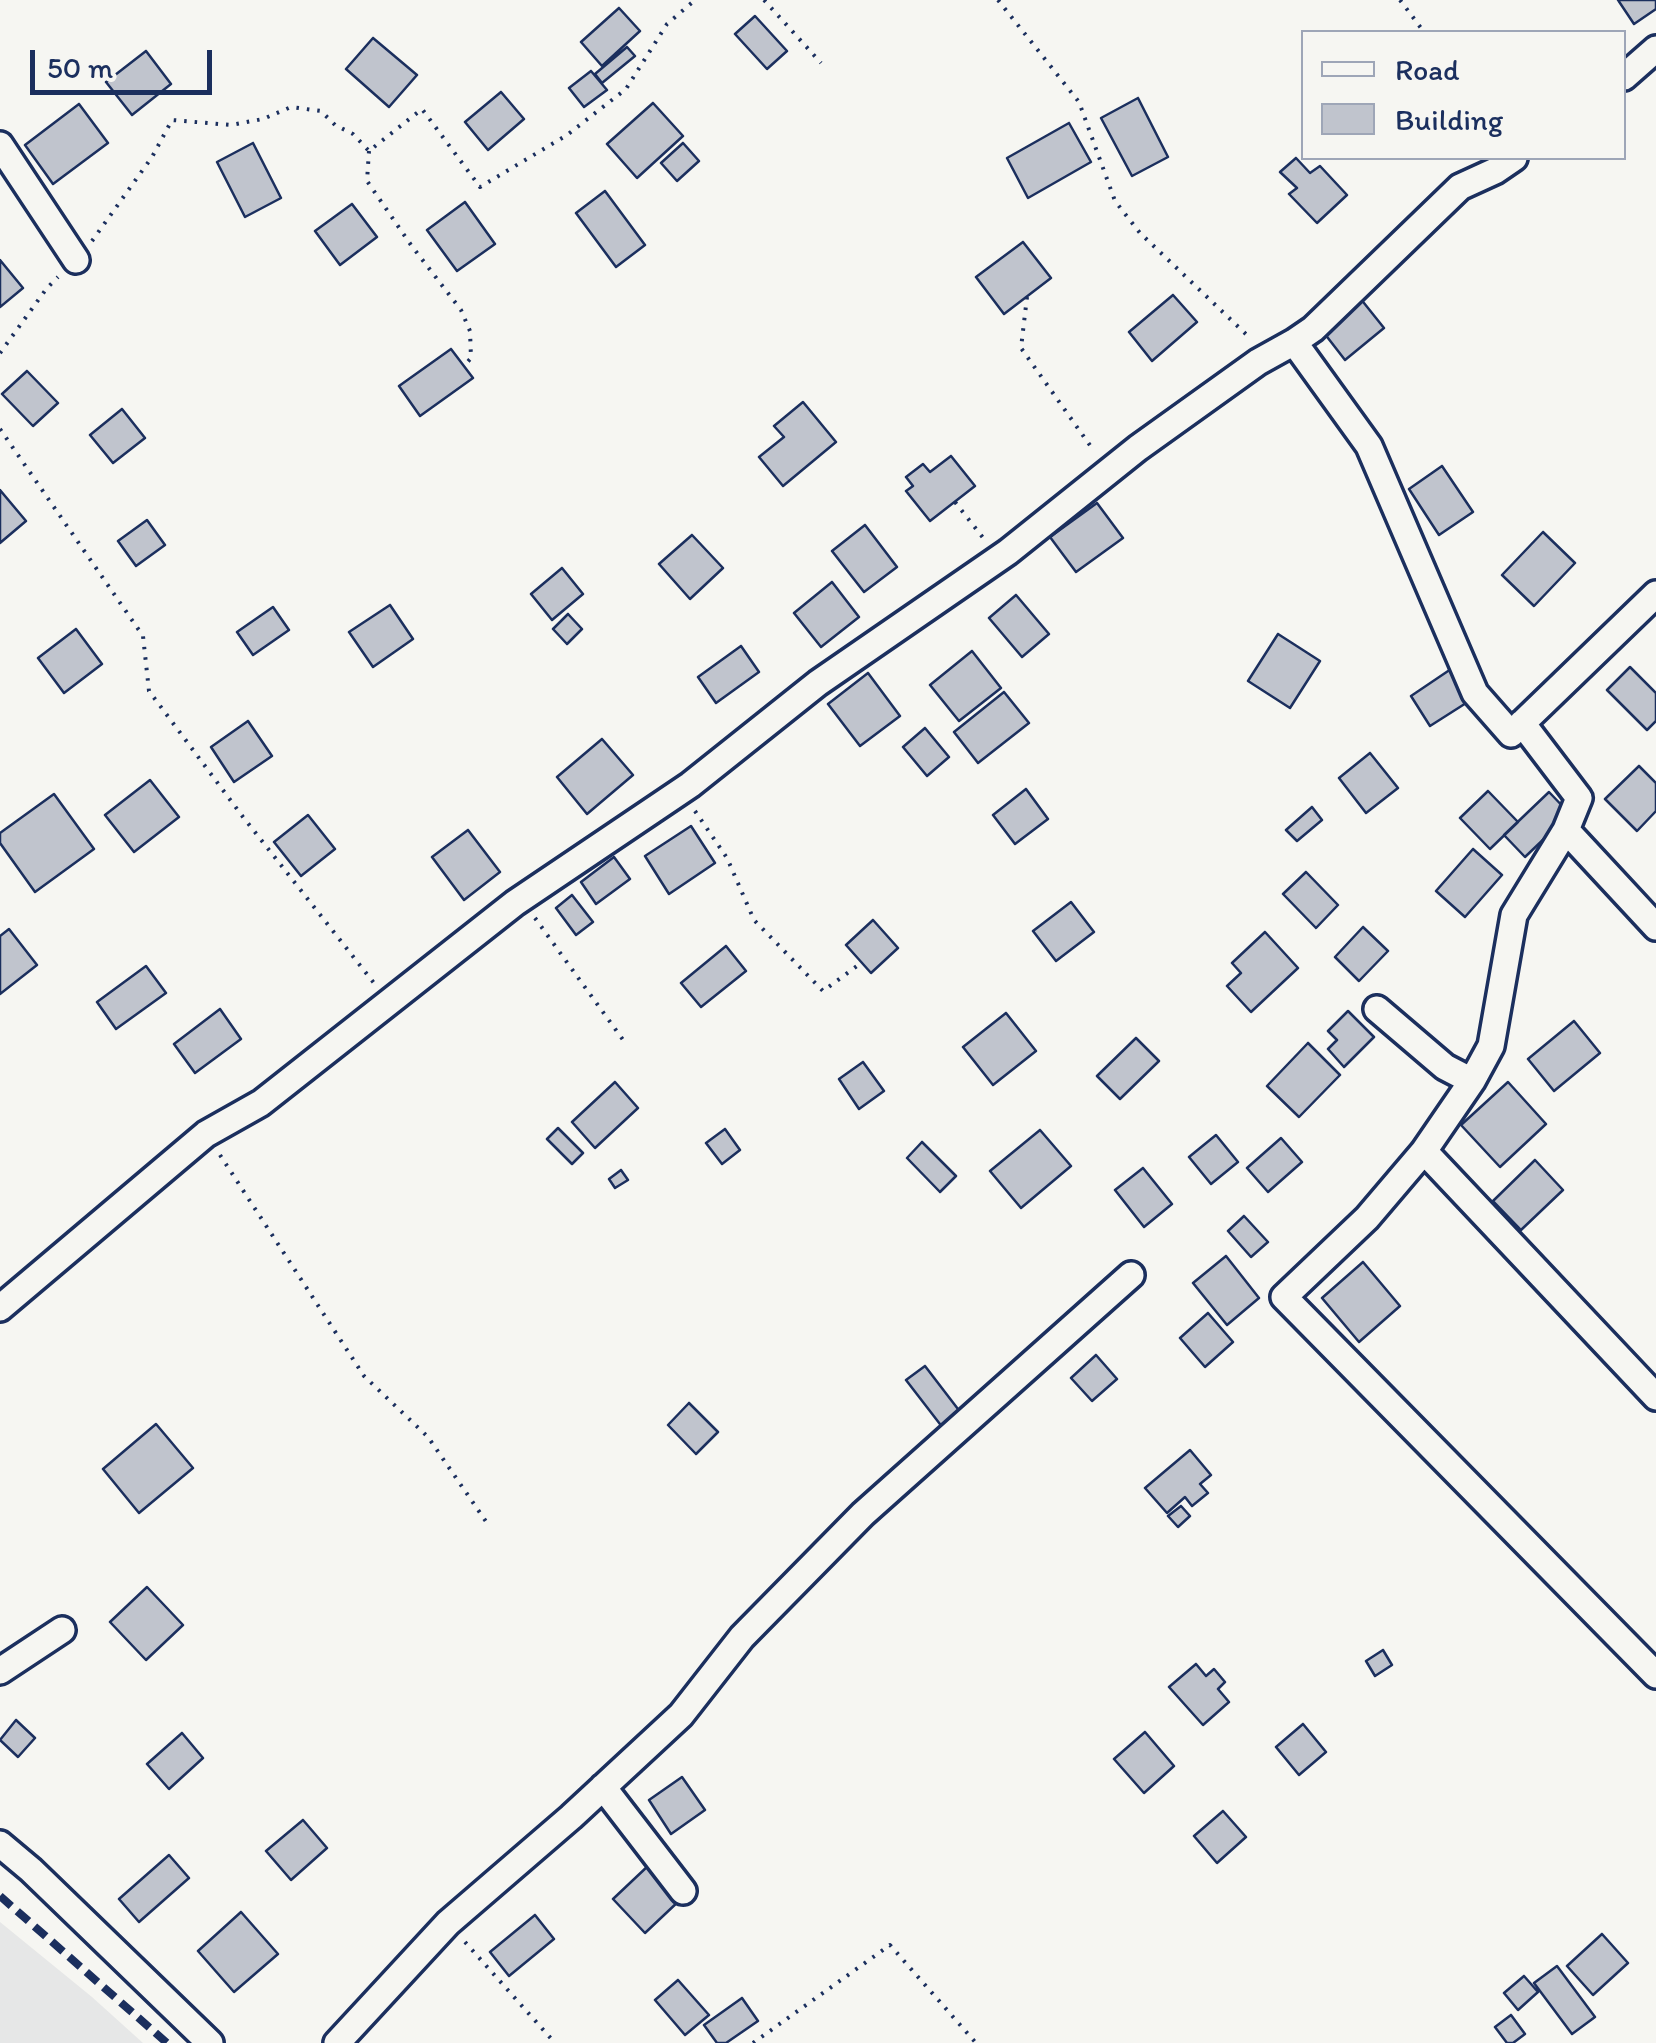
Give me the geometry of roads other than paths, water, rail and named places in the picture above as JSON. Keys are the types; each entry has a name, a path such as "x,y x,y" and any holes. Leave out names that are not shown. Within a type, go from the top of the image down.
{"street":[{"path":"1626,75 1656,49"},
{"path":"0,145 76,260"},
{"path":"0,1308 206,1134 261,1104 521,898 681,790 818,684 999,558 1168,426 1312,329 1460,187 1511,160"},
{"path":"1294,342 1368,446 1475,692 1512,734 1656,594"},
{"path":"1522,723 1579,798 1566,830 1514,916 1491,1046 1424,1150 1367,1218 1284,1297 1656,1674"},
{"path":"1566,830 1656,927"},
{"path":"1377,1009 1446,1068 1472,1081"},
{"path":"1424,1150 1656,1396"},
{"path":"337,2043 448,1923 681,1715 742,1637 863,1514 1131,1275"},
{"path":"0,1671 62,1630"},
{"path":"603,1787 684,1891"},
{"path":"0,1844 210,2043"}],"railway":[{"path":"0,1896 167,2043"}]}
